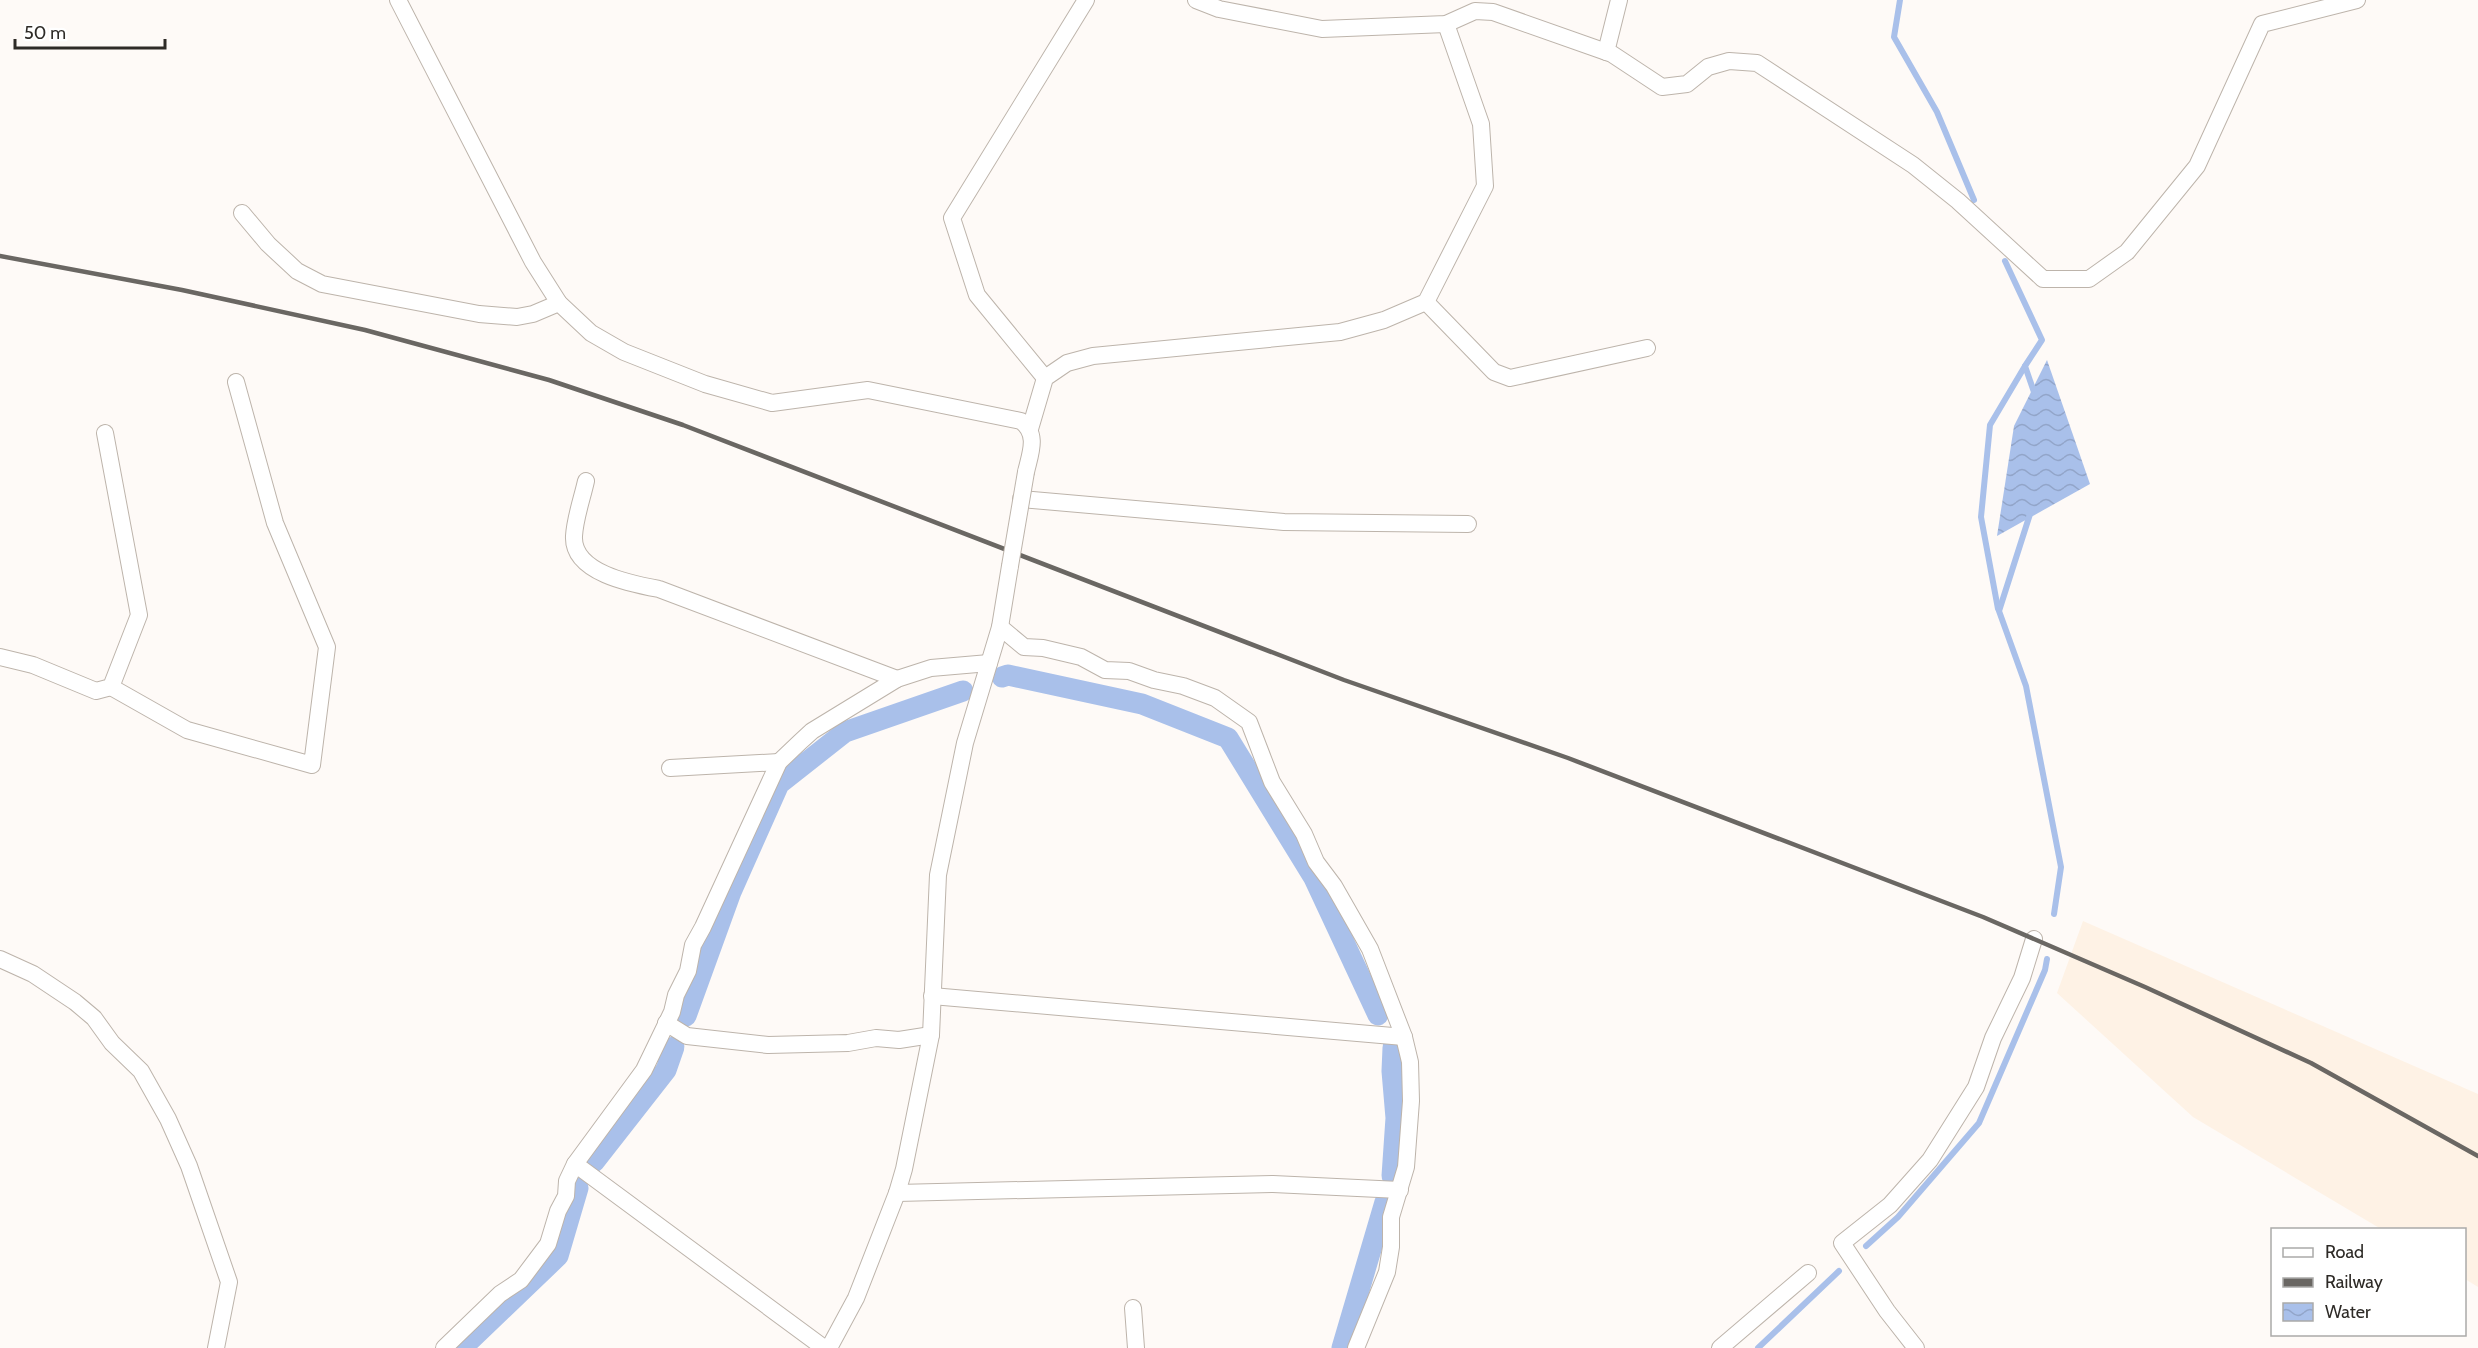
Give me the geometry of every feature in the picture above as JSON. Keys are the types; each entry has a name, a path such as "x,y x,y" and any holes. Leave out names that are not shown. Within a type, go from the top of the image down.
{"street":[{"path":"398,0 534,262 559,303 591,333 624,352 705,384 772,403 868,390 1021,421 1030,429 1033,437 1000,627 965,743 938,875 931,1035 904,1169 856,1299 829,1348"},
{"path":"1045,378 977,295 952,218 1086,0"},
{"path":"1196,0 1219,9 1322,29 1446,24 1475,11 1493,12 1606,52 1662,87 1687,84 1708,67 1729,61 1756,63 1913,165 1958,201 2043,279 2090,279 2127,252 2197,166 2262,24 2357,0"},
{"path":"1606,52 1619,0"},
{"path":"1030,429 1045,378 1067,363 1093,356 1340,332 1384,320 1426,302 1485,186 1481,124 1446,24"},
{"path":"242,213 268,244 297,271 322,284 479,314 517,317 533,314 559,303"},
{"path":"1426,302 1494,372 1510,378 1647,348"},
{"path":"0,657 33,665 96,691 111,687 187,730 312,765 327,647 275,523 236,382"},
{"path":"105,434 139,615 111,687"},
{"path":"586,481 574,538 582,561 602,573 659,589 897,679"},
{"path":"1021,499 1284,522 1468,524"},
{"path":"1000,627 1024,647 1043,648 1081,657 1105,670 1129,671 1154,680 1184,686 1215,698 1249,722 1272,782 1304,834 1316,862 1334,886 1370,949 1404,1037 1410,1062 1411,1101 1406,1167 1391,1218 1391,1247 1387,1272 1356,1348"},
{"path":"444,1348 500,1294 521,1280 548,1244 558,1211 566,1196 567,1181 575,1164 644,1070 688,971 693,945 704,927 779,762 812,731 897,679 931,668 989,663"},
{"path":"670,768 721,767 779,762"},
{"path":"1916,1348 1887,1311 1842,1243 1890,1205 1930,1160 1971,1096 1993,1038 2022,978 2034,939"},
{"path":"0,959 33,974 75,1002 94,1018 112,1043 141,1071 168,1119 189,1166 229,1282 216,1348"},
{"path":"932,996 1404,1037"},
{"path":"666,1023 687,1036 768,1045 848,1043 876,1038 899,1040 931,1035"},
{"path":"575,1164 824,1348"},
{"path":"897,1193 1273,1184 1400,1190"},
{"path":"1720,1348 1808,1273"},
{"path":"1133,1308 1136,1348"}],"shaded area":[{"path":"2083,921 2478,1094 2478,1287 2466,1280 2466,1228 2379,1228 2193,1117 2057,993"}],"water":[{"path":"2047,360 2090,484 1997,536 2014,426"}],"waterway":[{"path":"1900,0 1894,37 1937,112 1974,200"},
{"path":"2005,261 2042,340 2025,366 2035,395"},
{"path":"1998,609 1981,517 1990,425 2025,366"},
{"path":"2031,511 1999,611 2026,686 2061,867 2054,914"},
{"path":"1002,677 1008,675 1142,704 1228,738 1314,878 1378,1015"},
{"path":"686,1016 731,892 779,784 845,732 963,691"},
{"path":"1866,1246 1898,1217 1979,1123 2045,970 2047,959"},
{"path":"594,1162 666,1070 674,1047"},
{"path":"1392,1176 1396,1118 1392,1071 1393,1048"},
{"path":"462,1348 558,1256 578,1188"},
{"path":"1342,1348 1385,1202"},
{"path":"1758,1348 1839,1271"}],"railway":[{"path":"0,256 182,290 365,330 549,380 683,425 1344,680 1568,758 1983,917 2145,987 2311,1063 2478,1156"}]}
